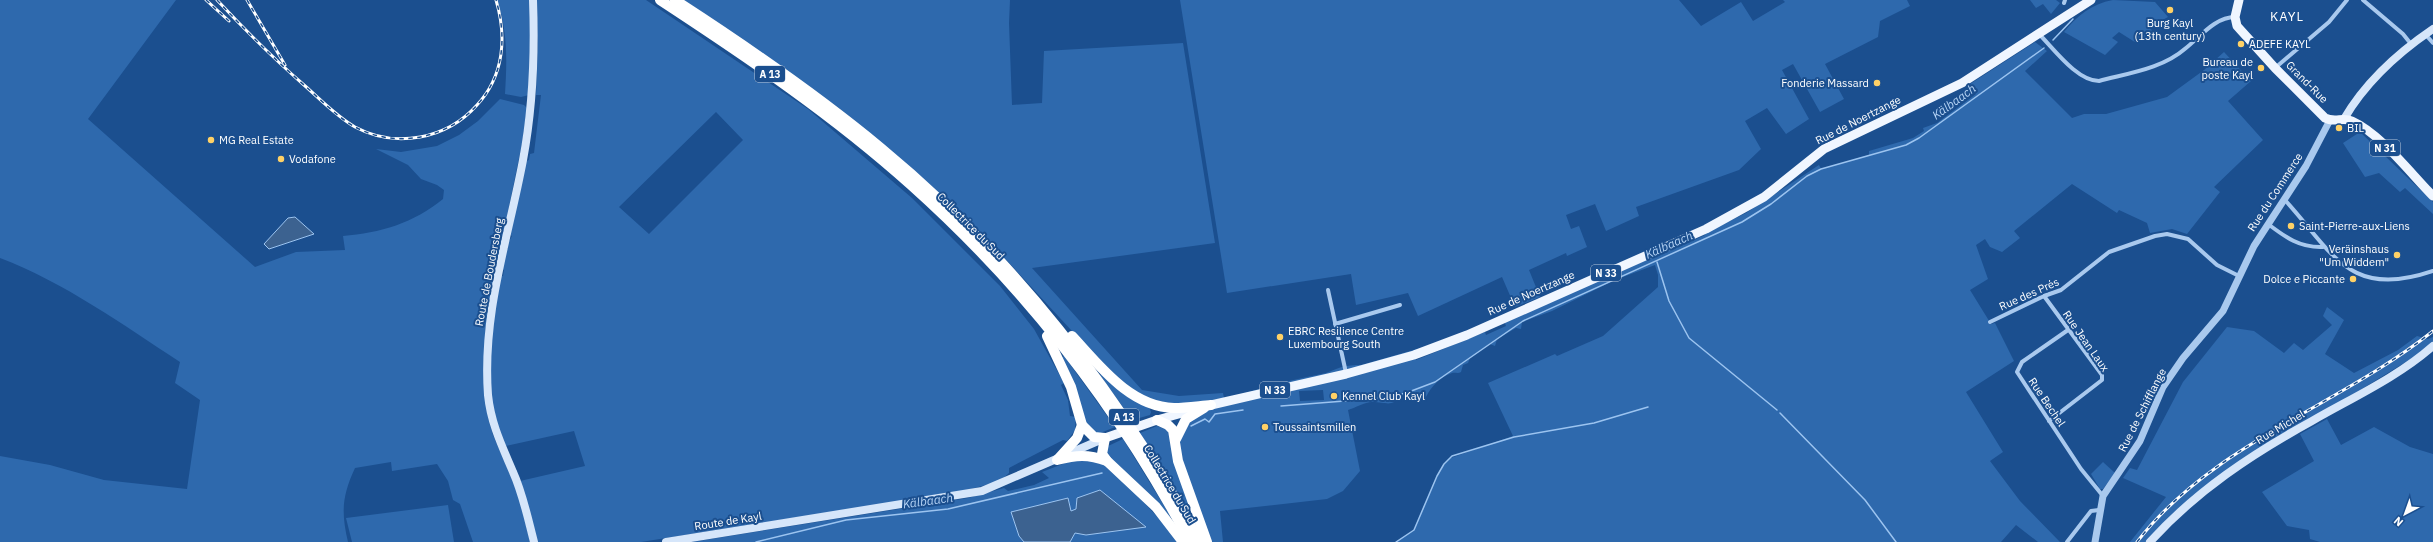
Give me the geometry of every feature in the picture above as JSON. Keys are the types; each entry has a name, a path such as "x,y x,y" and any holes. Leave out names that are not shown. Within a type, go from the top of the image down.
{"highway":[{"name":"Collectrice du Sud","path":"660,0 787,86 875,154 964,236 1031,302 1118,423 1148,469 1190,542"},
{"name":"Collectrice du Sud","path":"675,0 792,79 882,148 959,218 1031,302 1078,353 1154,461 1200,542"},
{"name":"A 13","path":"1031,302 1050,312 1114,380 1128,391 1151,404 1174,408 1211,405"},
{"name":"A 13","path":"1031,302 1064,370 1079,410 1082,425 1094,437 1107,437 1102,454 1107,461"},
{"name":"A 13","path":"1151,404 1154,412 1152,421"},
{"path":"1176,439 1186,419 1211,405"},
{"path":"1152,421 1168,425 1176,439 1178,461 1208,542"},
{"path":"1057,460 1077,438 1082,425"},
{"path":"1057,460 1080,454 1093,455 1107,461 1151,502 1183,542"}],"main road":[{"name":"Route de Boudersberg","path":"533,0 533,70 527,136 492,300 488,333 487,369 491,417 496,434 516,479 534,542"},
{"path":"2235,17 2239,0"},
{"name":"Rue de Noertzange","path":"1211,405 1346,374 1414,355 1467,335 1706,229 1757,202 1824,149 1962,83 2039,34 2086,1"},
{"name":"Grand-Rue","path":"2235,17 2237,26 2275,68 2330,120"},
{"path":"2330,120 2344,119 2384,69 2411,44 2433,29"},
{"name":"N 31","path":"2344,119 2352,121 2371,135 2433,196"},
{"name":"Rue Michel","path":"2150,542 2184,507 2216,481 2270,445 2401,368 2433,346"},
{"name":"N 33","path":"1107,437 1152,421 1211,405"},
{"name":"Route de Kayl","path":"666,542 982,491 1057,460 1107,437"}],"street":[{"path":"2275,68 2329,22 2347,0"},
{"path":"2364,0 2403,34 2411,44"},
{"path":"2039,34 2079,74 2092,81 2155,66 2186,49 2213,25 2229,17 2235,17"},
{"path":"2425,34 2433,43"},
{"name":"Rue du Commerce","path":"2239,276 2268,224 2306,166 2330,120"},
{"path":"2284,198 2323,247 2349,268 2386,281 2404,280 2433,271"},
{"path":"2268,224 2296,243 2311,248 2323,247"},
{"name":"Rue des Prés","path":"1990,322 2070,285 2101,258 2120,247 2154,236 2167,234 2188,239 2217,265 2239,276"},
{"name":"Rue de Schifflange","path":"2095,542 2099,510 2103,496 2140,441 2163,387 2183,358 2223,311 2239,276"},
{"path":"1328,290 1346,374"},
{"name":"Rue Jean Laux","path":"2044,296 2102,375 2102,380 2049,421"},
{"path":"1335,324 1400,305"},
{"name":"Rue Bechel","path":"2068,330 2018,366 2017,372 2049,421 2103,496"},
{"path":"2067,542 2091,511 2099,510"}],"shaded area":[{"path":"0,0 176,0 88,119 255,267 296,252 345,250 343,236 357,235 396,225 420,214 443,199 444,190 437,185 421,179 408,165 376,149 401,152 437,146 459,135 478,121 500,99 524,105 527,108 522,144 499,255 495,258 494,264 496,266 485,333 488,418 493,435 519,495 530,542 473,542 460,504 453,500 448,481 437,464 392,471 391,462 355,468 347,487 344,504 344,522 348,542 0,542 0,456 50,465 104,480 187,489 200,400 175,383 180,362 93,305 47,279 0,258"},
{"path":"497,0 531,0 529,95 521,97 505,94 505,35 501,12"},
{"path":"537,0 646,0 808,109 912,198 1000,286 1034,329 1064,383 1061,385 1068,400 1070,416 1076,417 1075,430 1067,441 1063,440 1009,468 1009,473 1000,481 964,491 641,542 536,542 520,481 585,466 574,431 506,446 495,420 489,386 490,348 494,311 500,276 503,276 504,270 501,268 505,249 508,249 508,243 512,236 510,235 526,161 529,160 530,154 534,153 541,95 536,95 538,43","holes":["716,112 743,140 649,234 619,207"]},
{"path":"684,0 1010,0 1009,23 1012,105 1042,103 1044,51 1183,43 1215,243 1032,268 1142,390 1179,396 1223,393 1224,398 1189,404 1156,402 1127,387 1096,357 963,213 839,108"},
{"path":"1180,0 1679,0 1701,26 1741,2 1753,21 1785,2 1783,0 1907,0 1910,6 1880,21 1878,37 1825,64 1844,99 1820,112 1793,64 1782,70 1809,119 1786,134 1767,108 1745,121 1761,149 1739,170 1636,207 1639,216 1606,231 1595,204 1566,215 1571,229 1579,226 1587,247 1567,256 1566,253 1529,270 1540,297 1515,307 1502,277 1418,316 1408,293 1356,305 1351,274 1227,293"},
{"path":"2030,0 2056,0 2060,3 2051,14 2043,4 2036,8"},
{"path":"2113,0 2155,2 2168,17 2148,28 2152,30 2138,44 2119,32 2112,38 2118,42 2105,55 2064,32 2079,16 2091,8 2098,4"},
{"path":"2035,42 2047,51 2025,71 2072,118 2084,114 2106,114 2167,97 2204,70 2224,52 2251,81 2228,101 2263,140 2214,187 2220,192 2187,234 2172,229 2150,233 2147,223 2119,210 2117,213 2072,184 2014,231 2020,238 2002,252 1990,247 1985,239 1976,245 1988,279 1970,290 1991,324 1995,323 2014,361 1966,392 2003,452 1990,461 2020,501 2060,542 2038,542 2016,525 2001,542 1396,542 1414,530 1437,476 1448,459 1513,436 1488,383 1555,354 1557,356 1603,336 1658,287 1658,275 1655,265 1615,280 1552,311 1522,322 1521,329 1516,328 1497,339 1495,346 1490,344 1470,358 1468,363 1463,365 1461,372 1452,373 1440,380 1433,386 1426,397 1410,400 1403,395 1392,403 1369,402 1348,410 1360,471 1343,491 1327,499 1220,511 1223,542 1211,542 1186,477 1180,451 1180,440 1186,426 1200,414 1219,403 1242,394 1267,387 1326,373 1351,365 1361,365 1417,349 1414,355 1416,360 1485,332 1486,335 1506,326 1504,321 1677,244 1679,247 1705,235 1705,233 1746,213 1819,165 1821,169 1869,155 1869,151 1913,138 1924,131 1923,128 1937,123 1976,94 1970,84","holes":["1323,390 1324,400 1300,401 1299,391"]},
{"path":"2360,132 2433,202 2433,214 2405,188 2400,192 2379,173 2365,177 2343,143"},
{"path":"295,217 314,234 269,249 264,244 288,218"},
{"path":"2327,307 2344,320 2325,354 2354,373 2398,350 2417,336 2428,339 2433,337 2433,343 2422,352 2241,463 2147,542 2130,542 2166,497 2123,478 2130,468 2137,470 2183,382 2227,327 2254,331 2284,353 2294,343 2303,350 2332,325 2323,316"},
{"path":"1064,356 1115,427 1098,434 1089,431 1061,358"},
{"path":"1103,373 1149,407 1151,412 1150,415 1132,420 1100,375"},
{"path":"2327,419 2341,445 2374,427 2410,447 2433,454 2433,542 2320,542 2310,539 2309,530 2287,526 2262,492 2314,461 2300,434"},
{"path":"1157,426 1168,430 1190,502 1185,505 1140,433"},
{"path":"1123,439 1171,517 1169,518 1108,458 1106,447"},
{"path":"1078,458 1102,463 1133,491 1169,529 1177,542 692,542 968,498 1004,488 1008,491 1034,485 1049,478 1042,472"},
{"path":"2103,462 2115,473 2103,489 2100,489 2091,474"},
{"path":"1100,490 1146,527 1086,535 1075,533 1070,542 1024,542 1019,536 1011,512 1068,498 1071,511 1076,509 1077,498"},
{"path":"448,505 454,542 352,542 346,518"}],"waterway":[{"name":"Kälbaach","path":"2053,40 2073,19"},
{"name":"Kälbaach","path":"1281,406 1383,398 1406,393 1435,382 1523,321 1742,222 1771,204 1807,176 1821,169 1906,145 1919,138 2044,48"},
{"path":"1657,262 1669,301 1689,338 1777,410"},
{"path":"1396,542 1414,530 1437,476 1444,464 1452,456 1514,437 1594,423 1648,407"},
{"name":"Kälbaach","path":"1191,426 1205,419 1209,422 1215,414 1243,410"},
{"path":"1780,413 1865,500 1896,542"},
{"name":"Kälbaach","path":"756,542 846,520 948,509 1102,473"}],"railway":[{"path":"206,0 229,21"},
{"path":"217,0 270,54 341,118 355,127 371,134 387,138 404,139 436,133 451,126 465,117 486,94 493,82 501,56 501,28 496,0"},
{"path":"247,0 285,65"},
{"path":"2137,542 2167,508 2202,478 2239,452 2396,358 2433,331"}],"place":[{"name":"Burg Kayl (13th century)","path":"2170,10"},
{"name":"ADEFE KAYL","path":"2241,44"},
{"name":"Bureau de poste Kayl","path":"2261,68"},
{"name":"Fonderie Massard","path":"1877,83"},
{"name":"BIL","path":"2339,128"},
{"name":"MG Real Estate","path":"211,140"},
{"name":"Vodafone","path":"281,159"},
{"name":"Saint-Pierre-aux-Liens","path":"2291,226"},
{"name":"Veräinshaus \"Um Widdem\"","path":"2397,255"},
{"name":"Dolce e Piccante","path":"2353,279"},
{"name":"EBRC Resilience Centre Luxembourg South","path":"1280,337"},
{"name":"Kennel Club Kayl","path":"1334,396"},
{"name":"Toussaintsmillen","path":"1265,427"}],"district":[{"name":"KAYL","path":"2287,16"}]}
